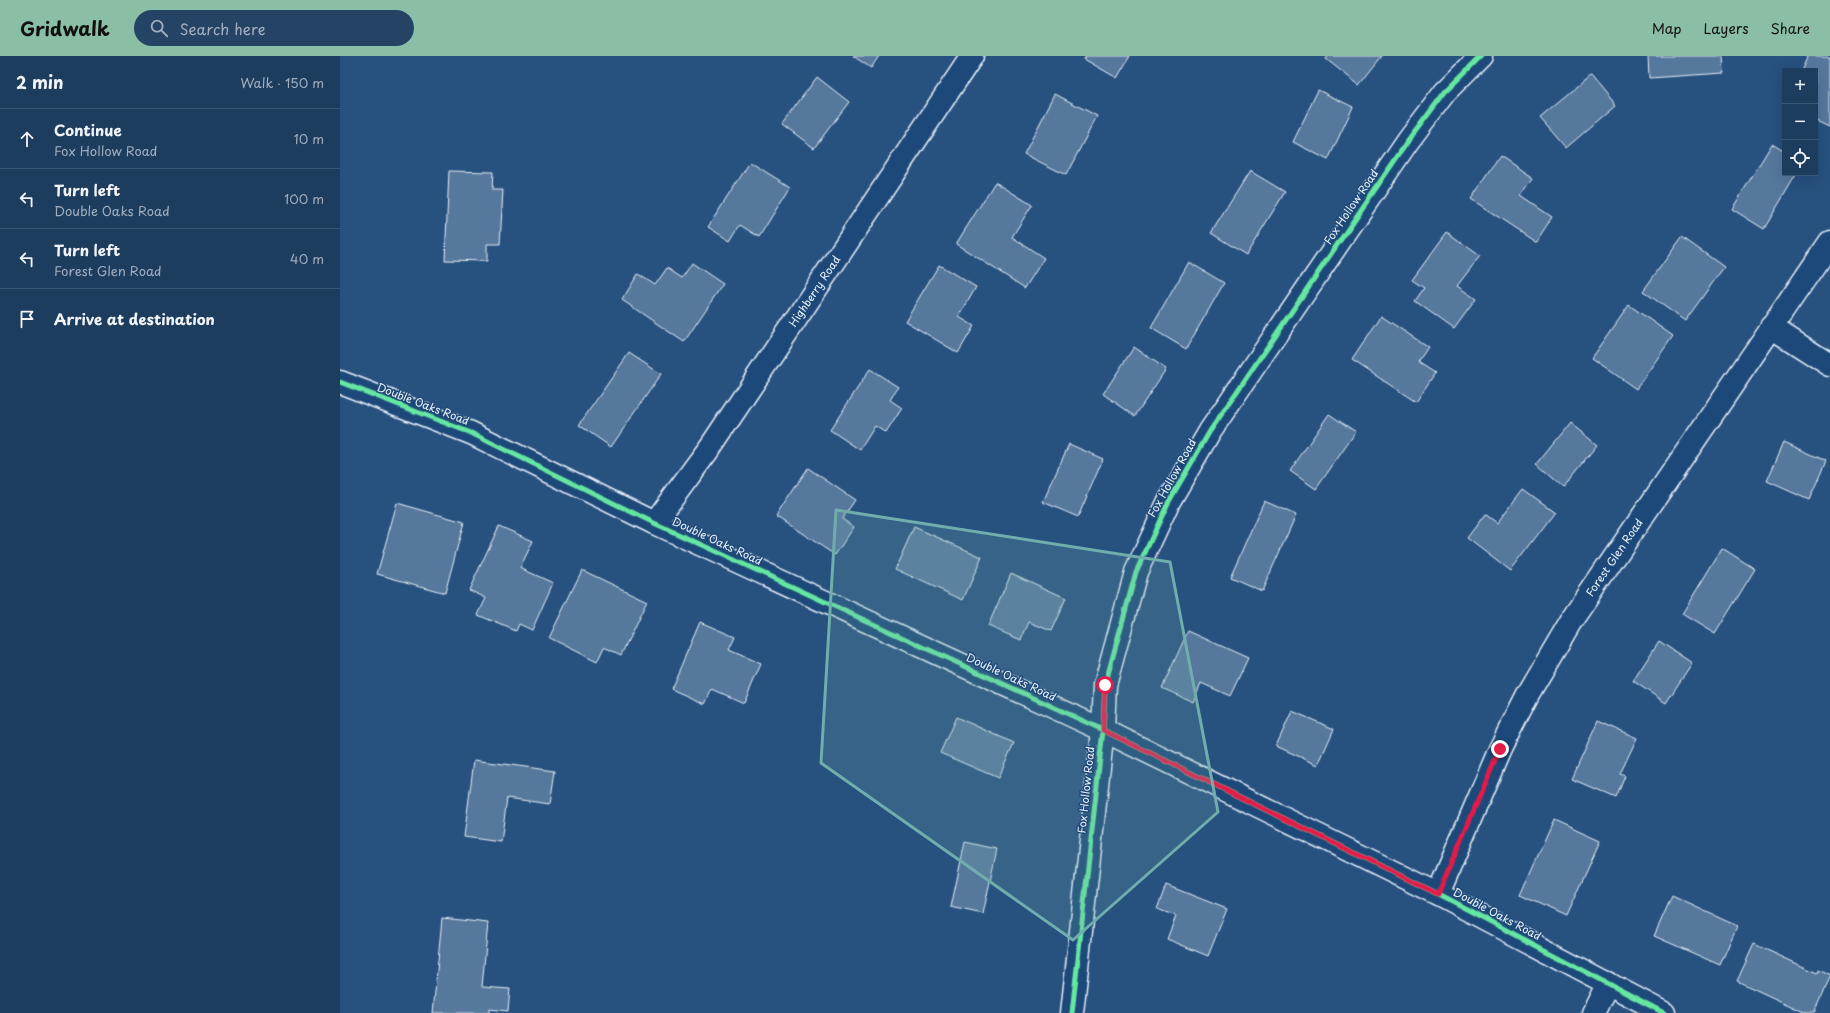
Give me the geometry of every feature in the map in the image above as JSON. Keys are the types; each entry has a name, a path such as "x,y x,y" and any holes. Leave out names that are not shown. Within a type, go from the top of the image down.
{"street":[{"name":"Highberry Road","path":"654,523 715,440 972,56"},
{"name":"Fox Hollow Road","path":"1072,1013 1103,730 1105,685 1136,572 1168,503 1210,431 1408,141 1445,92 1481,56"},
{"name":"Forest Glen Road","path":"1438,894 1500,749 1528,694 1570,622 1830,242"},
{"path":"1771,327 1830,365"},
{"name":"Double Oaks Road","path":"340,382 471,433 654,523 1103,730 1438,894 1664,1013"},
{"path":"1593,1013 1608,983"}],"highlighted area":[{"path":"836,510 1170,562 1218,812 1073,940 821,763"}],"building":[{"path":"853,56 879,56 871,68"},
{"path":"1086,56 1130,56 1117,78 1084,59"},
{"path":"1328,56 1382,56 1359,85 1326,59"},
{"path":"1648,56 1723,56 1724,73 1649,78"},
{"path":"1808,56 1830,56 1830,127 1818,121 1818,68 1802,68"},
{"path":"1590,76 1615,106 1566,148 1540,118"},
{"path":"817,77 849,102 814,148 782,124"},
{"path":"1318,90 1353,107 1328,160 1293,142"},
{"path":"1055,94 1097,116 1066,175 1024,154"},
{"path":"1772,144 1782,150 1782,176 1795,176 1764,229 1732,209"},
{"path":"1500,156 1533,178 1521,196 1552,217 1536,242 1471,199"},
{"path":"750,162 790,187 759,237 740,225 730,241 708,227"},
{"path":"449,171 493,172 492,190 503,190 500,244 487,244 487,261 445,260"},
{"path":"1250,171 1285,192 1246,255 1211,233"},
{"path":"995,182 1032,205 1012,237 1044,258 1025,288 956,244"},
{"path":"1447,232 1480,256 1457,286 1476,299 1454,329 1415,301 1424,288 1412,280"},
{"path":"1682,237 1724,267 1685,321 1643,291"},
{"path":"1189,262 1224,283 1186,349 1151,328"},
{"path":"692,263 723,284 684,342 622,300 638,274 655,285 667,268 682,278"},
{"path":"939,265 976,287 959,317 974,326 958,353 905,321"},
{"path":"1629,305 1673,336 1636,389 1592,358"},
{"path":"1381,316 1428,347 1418,362 1435,373 1416,402 1352,360"},
{"path":"1134,347 1166,369 1135,416 1103,394"},
{"path":"629,353 661,374 611,447 579,425"},
{"path":"870,369 898,387 890,400 902,408 886,433 875,426 860,450 830,430"},
{"path":"1329,414 1356,432 1316,489 1290,471"},
{"path":"1570,423 1597,445 1563,487 1537,464"},
{"path":"1784,442 1826,461 1809,500 1767,481"},
{"path":"1069,444 1103,459 1078,517 1043,502"},
{"path":"808,468 855,500 842,519 854,527 835,555 776,516"},
{"path":"1523,489 1555,512 1510,571 1467,538 1485,514 1497,523"},
{"path":"1264,501 1296,515 1262,591 1230,577"},
{"path":"397,503 464,522 445,593 377,574"},
{"path":"499,526 533,541 520,568 553,583 532,630 519,624 516,631 478,615 486,598 469,590"},
{"path":"914,527 982,557 963,600 895,569"},
{"path":"1722,548 1755,569 1715,634 1682,614"},
{"path":"582,570 647,601 621,655 604,647 597,662 549,638"},
{"path":"1011,573 1066,598 1051,631 1029,622 1021,640 988,626"},
{"path":"700,622 735,637 729,650 761,664 744,703 712,689 705,704 671,689"},
{"path":"1188,631 1248,658 1230,696 1201,683 1193,702 1162,688"},
{"path":"1659,641 1692,663 1666,703 1633,681"},
{"path":"1292,711 1334,729 1318,765 1276,746"},
{"path":"956,717 1014,743 998,778 940,753"},
{"path":"1598,721 1637,738 1620,774 1625,776 1616,798 1572,779"},
{"path":"474,760 555,771 550,804 507,798 501,842 464,837"},
{"path":"1554,820 1600,841 1566,916 1520,895"},
{"path":"965,842 997,849 983,914 951,907"},
{"path":"1166,885 1227,909 1208,956 1167,939 1176,916 1157,909"},
{"path":"1672,896 1737,926 1720,965 1654,936"},
{"path":"442,918 488,923 482,987 510,989 508,1011 489,1009 489,1013 433,1013"},
{"path":"1754,944 1817,973 1818,970 1830,976 1814,1013 1806,1013 1737,981"}],"cycle path":[{"path":"1072,1013 1103,730 1105,685 1136,572 1168,503 1210,431 1408,141 1445,92 1481,56"},
{"path":"340,382 471,433 654,523 1103,730 1438,894 1664,1013"}],"route":[{"path":"1105,685 1103,730 1438,894 1500,749"}]}
